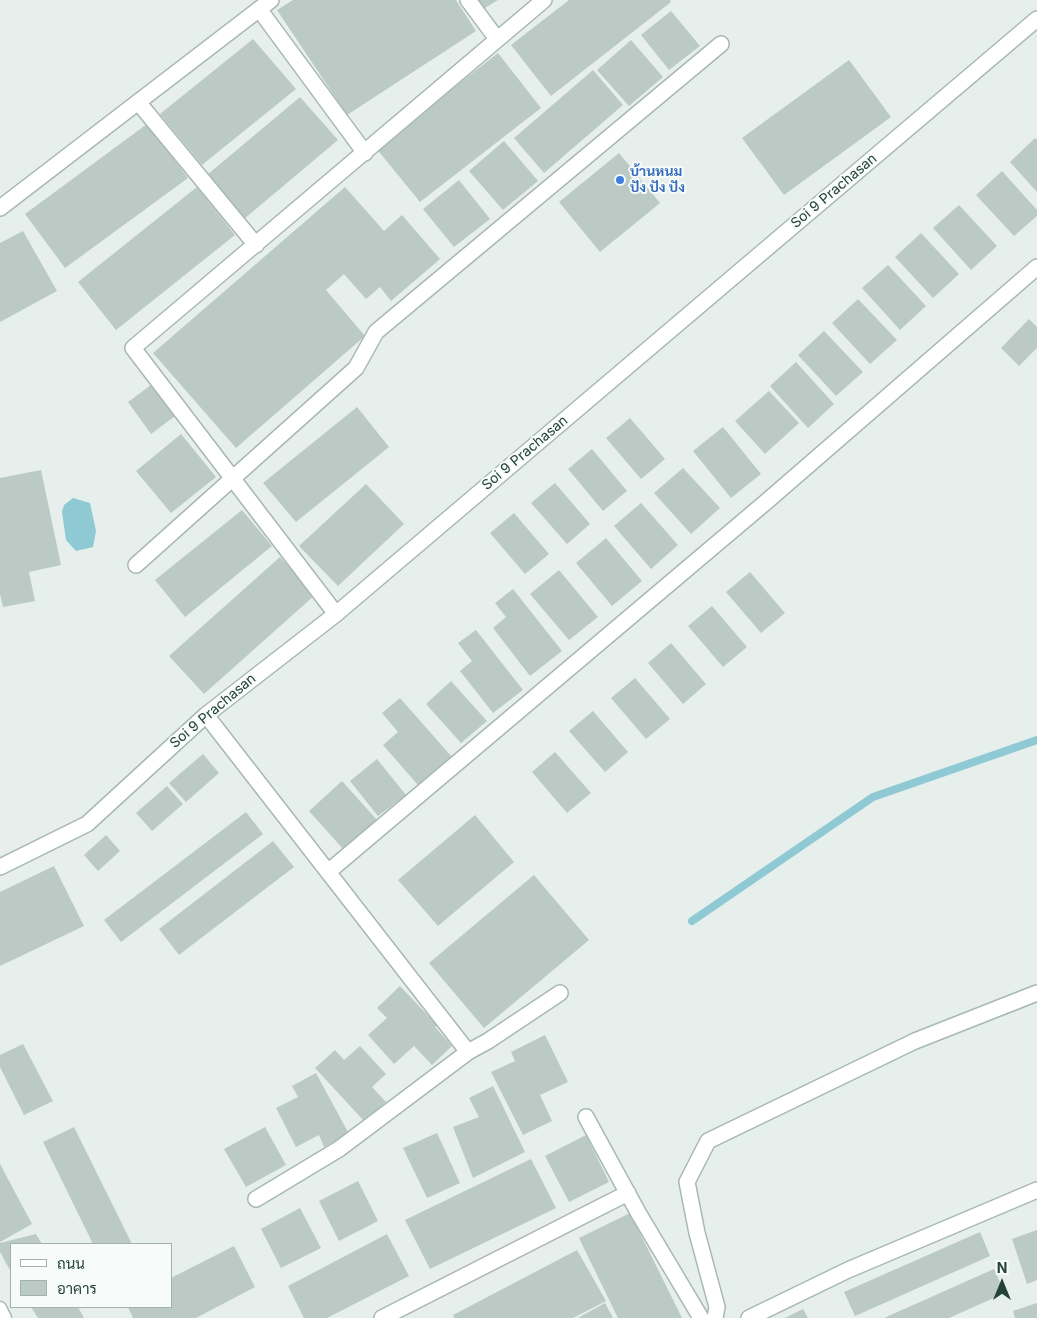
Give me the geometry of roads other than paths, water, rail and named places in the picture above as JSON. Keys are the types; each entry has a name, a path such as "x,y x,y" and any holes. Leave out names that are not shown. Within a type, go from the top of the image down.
{"street":[{"path":"468,0 497,39"},
{"path":"336,614 133,348 544,0"},
{"path":"0,208 265,5 365,153"},
{"name":"Soi 9 Prachasan","path":"0,867 87,824 206,715 336,614 1037,19"},
{"path":"136,564 356,368 376,332 720,44"},
{"path":"138,102 256,245"},
{"path":"328,872 766,502 1037,267"},
{"path":"206,715 468,1052"},
{"path":"256,1199 339,1149 468,1052 488,1041 560,993"},
{"path":"716,1318 718,1307 697,1233 686,1182 708,1140 915,1041 1037,994"},
{"path":"586,1117 639,1214 701,1318"},
{"path":"749,1318 848,1270 1037,1190"},
{"path":"382,1318 628,1193"}],"lane":[{"path":"0,1308 5,1318"}],"water":[{"path":"73,498 90,503 96,531 93,547 76,551 66,540 62,512 64,505"}],"waterway":[{"path":"692,921 873,797 1037,740"}],"place":[{"name":"บ้านหนม ปัง ปัง ปัง","path":"620,180"}]}
